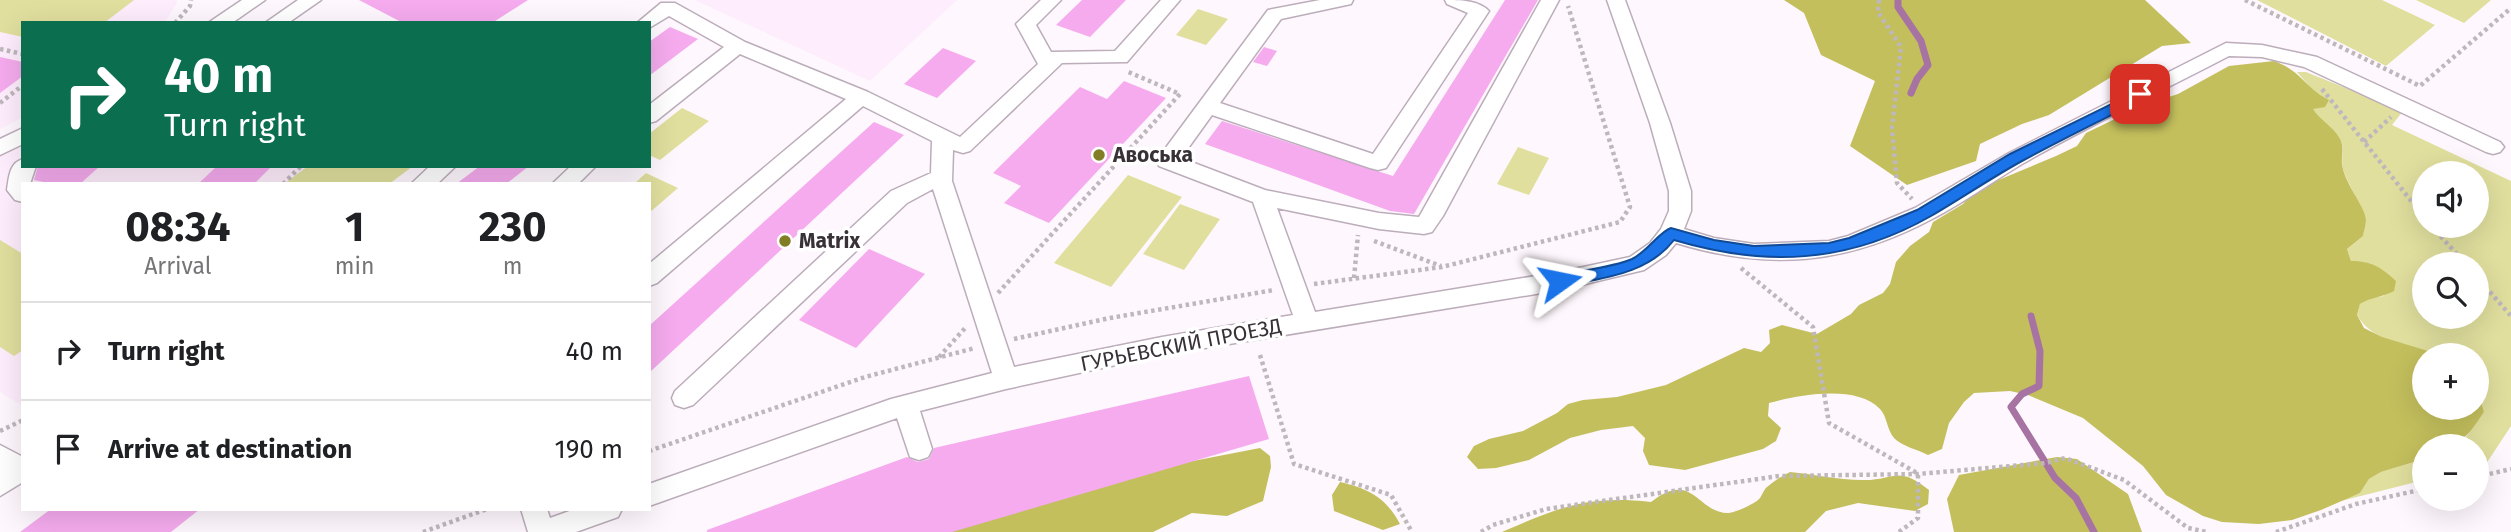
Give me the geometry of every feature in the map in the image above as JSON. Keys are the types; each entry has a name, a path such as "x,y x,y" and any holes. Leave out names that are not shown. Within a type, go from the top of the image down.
{"street":[{"path":"220,21 257,0"},
{"path":"277,21 312,0"},
{"path":"1048,65 1026,24 1052,0"},
{"path":"648,21 662,4 738,46 861,97 963,146 1057,57 1120,57 1171,0"},
{"path":"1344,0 1295,12 1279,7 1167,161 1262,197 1379,221 1424,226 1432,216 1550,0"},
{"path":"1207,106 1378,163 1479,11 1454,0"},
{"path":"1616,0 1660,123 1680,191 1680,211 1671,233"},
{"path":"239,10 256,21"},
{"path":"651,114 738,46"},
{"path":"1714,246 1793,252 1829,249 1853,243 1923,214 2016,158 2226,49 2262,51 2310,62 2493,147"},
{"path":"651,275 861,97"},
{"path":"0,148 21,136"},
{"path":"943,138 941,181 1006,379"},
{"path":"21,192 18,190 23,168"},
{"path":"425,182 442,168"},
{"path":"565,182 583,168"},
{"path":"684,398 900,197 931,181 941,181"},
{"path":"1262,197 1307,321"},
{"name":"ГУРЬЕВСКИЙ ПРОЕЗД","path":"651,494 906,405 1006,379 1162,346 1560,281 1636,264 1658,249 1671,233"},
{"path":"906,405 919,449"},
{"path":"0,485 15,465"},
{"path":"535,511 542,532 603,511"}],"lane":[{"path":"1671,233 1714,246"}],"path":[{"path":"177,21 190,6 191,0"},
{"path":"651,450 864,377 993,344 1110,318 1354,278 1442,267 1620,222 1630,207 1566,0"},
{"path":"1879,0 1878,12 1901,47 1892,128 1897,183 1915,202"},
{"path":"2245,0 2420,86 2511,8"},
{"path":"0,49 21,54"},
{"path":"937,358 1180,94 1093,57"},
{"path":"2314,84 2324,90 2412,201"},
{"path":"0,103 21,87"},
{"path":"2364,142 2405,104"},
{"path":"285,182 299,168"},
{"path":"1354,278 1358,235"},
{"path":"2442,238 2455,252"},
{"path":"1714,246 1813,327 1829,423 1918,474"},
{"path":"2489,291 2511,316"},
{"path":"1260,355 1294,464 1391,495 1412,532"},
{"path":"0,431 21,421"},
{"path":"1481,532 1493,525 1546,509 1779,476 1918,474 2046,463 2065,458 2124,480 2188,528 2207,532"},
{"path":"2489,474 2511,469"},
{"path":"1899,532 1918,518 1918,474"},
{"path":"2276,532 2356,504 2412,491"},
{"path":"423,532 481,511"}],"shaded area":[{"path":"0,0 177,0 165,21 21,21 21,118 0,129"},
{"path":"0,0 134,0 107,21 21,21 21,37 0,32"},
{"path":"695,0 957,0 870,81"},
{"path":"1784,0 2145,0 2191,43 2162,46 2049,115 2022,124 1980,144 1976,161 1907,185 1850,146 1875,81 1821,55 1804,13"},
{"path":"2257,0 2382,0 2435,25 2386,66"},
{"path":"2416,0 2491,0 2464,23"},
{"path":"1198,9 1228,19 1206,45 1176,35"},
{"path":"2274,61 2291,70 2329,100 2325,107 2313,109 2341,140 2344,171 2366,220 2363,236 2347,249 2351,261 2375,266 2396,281 2394,291 2360,304 2357,315 2364,328 2412,346 2412,420 2478,420 2468,434 2412,434 2412,463 2381,472 2369,479 2360,493 2292,520 2259,524 2222,522 2203,516 2166,495 2143,466 2083,418 2028,395 2010,391 1974,393 1949,423 1942,449 1928,455 1897,441 1880,409 1870,401 1857,396 1827,394 1769,403 1768,416 1781,428 1776,441 1763,449 1685,470 1649,465 1643,451 1645,438 1633,426 1570,438 1529,460 1496,468 1478,469 1467,457 1474,446 1489,439 1523,431 1568,404 1617,397 1666,385 1744,348 1761,352 1770,343 1769,330 1782,325 1817,334 1851,314 1859,305 1883,293 1890,284 1896,262 1910,246 1929,232 1933,222 1963,204 1970,196 1989,184 2077,146 2086,133 2144,105 2178,94 2229,66"},
{"path":"2297,72 2306,72 2403,111 2392,125 2468,161 2412,161 2412,238 2489,238 2489,171 2511,181 2511,426 2489,459 2489,434 2468,434 2478,420 2489,420 2489,343 2412,343 2410,348 2379,336 2357,315 2360,304 2370,298 2384,296 2351,261 2347,249 2363,236 2366,220 2343,169 2341,141 2312,108 2316,94"},
{"path":"682,108 709,121 660,160 651,156 651,132"},
{"path":"21,141 21,168 410,168 392,182 21,182 21,405 0,392 0,152"},
{"path":"1518,147 1549,158 1529,195 1497,184"},
{"path":"305,168 410,168 392,182 287,182"},
{"path":"646,173 678,188 651,211 651,182 636,182"},
{"path":"1128,175 1182,197 1111,287 1054,263"},
{"path":"1180,204 1220,219 1184,270 1143,254"},
{"path":"0,240 21,253 21,351 14,356 0,347"},
{"path":"1260,448 1270,456 1271,467 1263,501 1227,516 1192,513 1153,532 826,532"},
{"path":"2057,457 2077,459 2128,494 2142,532 1954,532 1947,499 1959,475"},
{"path":"2412,463 2412,483 2333,503 2360,493 2369,479 2381,472"},
{"path":"1790,472 1853,480 1902,476 1929,490 1928,504 1915,511 1858,503 1826,511 1805,532 1502,532 1574,505 1609,500 1651,502 1676,490 1694,495 1718,511 1731,513 1755,502 1767,487"},
{"path":"1340,482 1376,496 1389,507 1400,524 1383,530 1334,511 1332,495"}],"building":[{"path":"359,0 528,0 495,21 399,21"},
{"path":"1082,0 1126,0 1090,37 1056,25"},
{"path":"1505,0 1538,0 1414,214 1390,211 1205,144 1222,121 1393,176"},
{"path":"670,27 698,39 651,74 651,41"},
{"path":"1264,47 1277,51 1267,66 1253,62"},
{"path":"943,48 976,61 937,98 904,84"},
{"path":"0,57 21,62 21,77 0,93"},
{"path":"1124,81 1166,98 1049,223 1004,203 1021,186 993,173 1080,87 1107,99"},
{"path":"874,122 904,135 651,371 651,324"},
{"path":"37,168 98,168 82,182 34,180"},
{"path":"215,168 270,168 256,182 200,182"},
{"path":"477,168 526,168 509,182 459,182"},
{"path":"869,249 925,274 856,348 799,320"},
{"path":"1249,376 1269,439 952,532 707,532 907,457 918,462 929,459 934,448"},
{"path":"48,511 197,511 171,532 20,532"}],"waterway":[{"path":"1898,0 1898,7 1921,41 1928,65 1917,79 1911,93"},
{"path":"2031,316 2040,351 2039,386 2022,394 2011,407 2055,478 2076,498 2094,532"}],"place":[{"name":"Авоська","path":"1099,155"},
{"name":"Matrix","path":"785,241"}],"route":[{"path":"1560,281 1636,264 1658,249 1671,233 1714,246 1754,251 1793,252 1829,249 1853,243 1923,214 2016,158 2140,94"}]}
